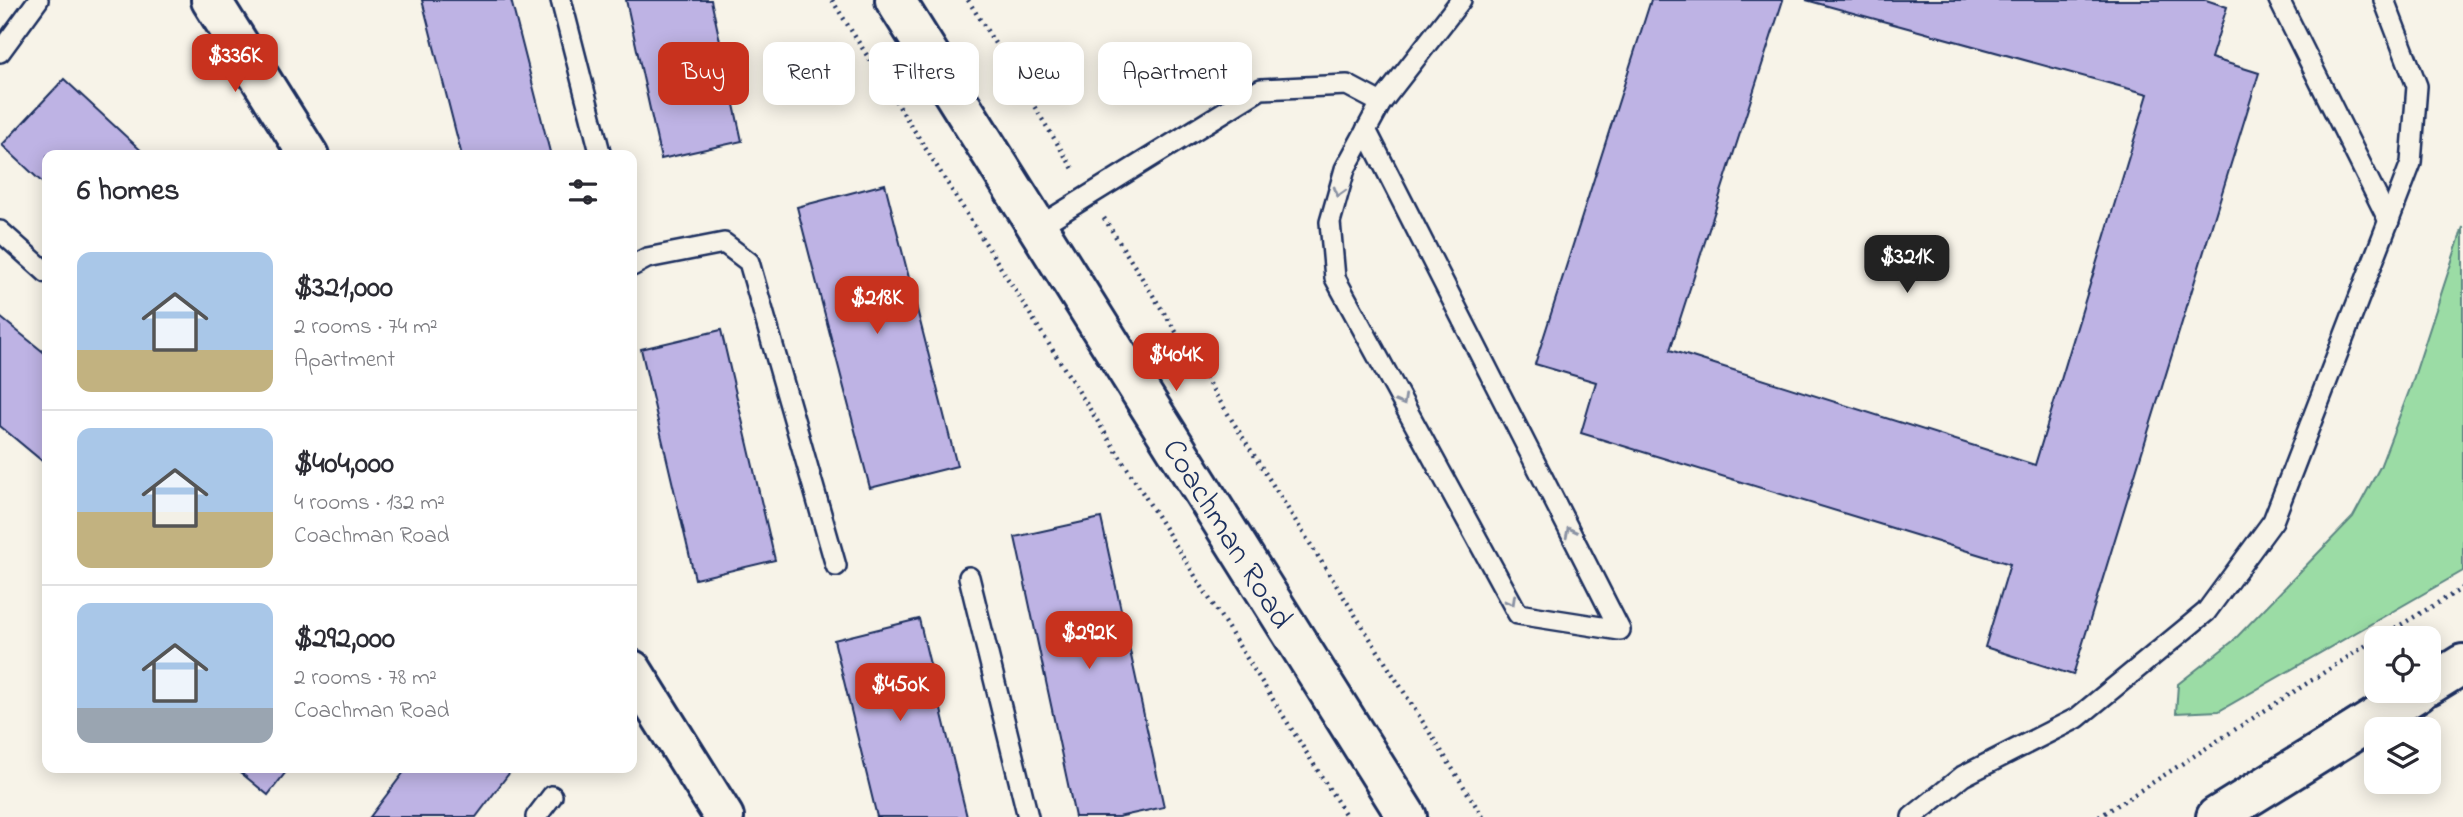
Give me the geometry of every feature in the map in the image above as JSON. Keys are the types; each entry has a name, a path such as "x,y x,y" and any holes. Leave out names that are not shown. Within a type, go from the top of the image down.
{"street":[{"path":"211,0 305,150"},
{"name":"Coachman Road","path":"895,0 1407,817"},
{"path":"2441,678 2463,664"},
{"path":"637,678 724,817"},
{"path":"2216,817 2400,703"}],"lane":[{"path":"0,52 38,0"},
{"path":"561,0 599,150"},
{"path":"1366,130 1620,630 1518,614 1335,278 1330,222 1345,169 1366,130 1381,103 1461,0"},
{"path":"2279,0 2389,221"},
{"path":"1912,817 1963,776 2077,718 2206,612 2273,521 2411,163 2417,86 2384,0"},
{"path":"1038,227 1261,89 1347,85 1381,103"},
{"path":"0,231 42,269"},
{"path":"637,263 647,258 724,243 749,262 836,566"},
{"path":"969,577 1028,817"},
{"path":"536,817 552,796"}],"path":[{"path":"832,0 1347,817"},
{"path":"968,0 1483,817"},
{"path":"2399,626 2463,588"},
{"path":"2099,817 2364,647"}],"green space":[{"path":"2463,227 2463,571 2219,711 2176,713 2178,684 2233,641 2353,517 2380,467 2411,386"}],"building":[{"path":"422,0 511,0 549,150 460,150"},
{"path":"626,0 711,0 720,42 658,42 658,105 734,105 742,141 661,159"},
{"path":"1651,0 1783,0 1670,350 2035,465 2148,94 1806,0 2206,0 2227,7 2211,58 2259,73 2073,675 1985,647 2010,564 1581,433 1596,382 1535,364"},
{"path":"64,79 141,150 42,150 42,182 2,145"},
{"path":"885,184 957,466 870,488 797,207"},
{"path":"0,317 42,351 42,461 0,426"},
{"path":"721,330 775,560 695,579 641,349"},
{"path":"1101,518 1164,807 1118,817 1075,817 1015,537"},
{"path":"919,619 967,817 877,817 834,640"},
{"path":"241,773 285,773 268,795"},
{"path":"403,773 509,773 476,817 370,817"}]}
